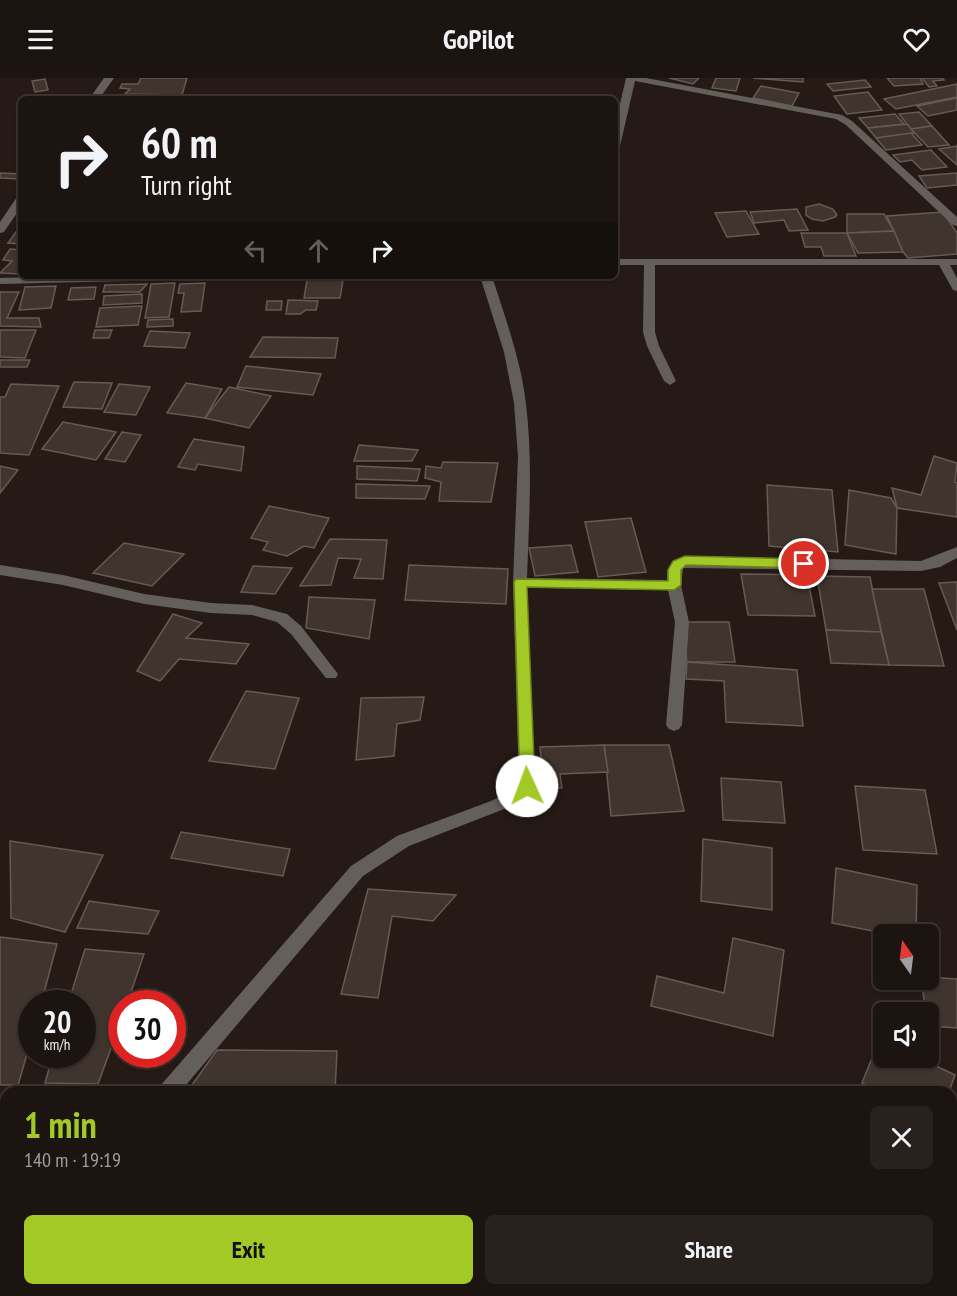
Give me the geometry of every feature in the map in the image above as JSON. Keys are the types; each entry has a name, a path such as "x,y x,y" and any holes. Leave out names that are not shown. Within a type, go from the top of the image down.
{"street":[{"path":"96,96 109,78"},
{"path":"618,133 631,78 839,117 849,123 957,223"},
{"path":"0,230 18,203"},
{"path":"0,214 12,210"},
{"path":"618,262 957,262"},
{"path":"650,262 649,332 653,346 670,381"},
{"path":"944,263 957,288"},
{"path":"0,281 86,279"},
{"path":"173,1086 357,871 403,841 497,806 516,797 527,786 520,582 524,457 520,403 510,352 487,279"},
{"path":"674,725 681,622 674,585 675,570 678,564 685,561 921,567 957,552"},
{"path":"0,570 63,580 144,599 211,608 252,610 282,618 296,630 331,674"},
{"path":"520,582 674,585"}],"building":[{"path":"141,78 187,78 182,95 125,94 130,89 120,88 122,84 138,84"},
{"path":"669,78 699,78 693,84"},
{"path":"716,78 740,78 736,91 712,88"},
{"path":"753,78 803,78 803,82"},
{"path":"887,78 920,78 923,84 894,86"},
{"path":"922,78 942,78 944,80 933,81 937,86 929,87"},
{"path":"45,79 48,90 35,92 32,81"},
{"path":"865,80 871,87 833,91 827,84"},
{"path":"957,84 957,97 896,109 884,99"},
{"path":"761,86 799,93 792,106 753,98"},
{"path":"868,92 882,110 847,114 834,96"},
{"path":"957,98 957,110 928,116 917,106"},
{"path":"919,112 932,126 911,129 899,114"},
{"path":"895,114 904,124 868,128 859,118"},
{"path":"907,124 915,133 876,138 868,128"},
{"path":"932,126 949,145 928,147 911,129"},
{"path":"911,133 922,145 886,150 876,138"},
{"path":"957,146 957,165 939,149"},
{"path":"931,150 947,167 922,170 912,160 900,162 893,155"},
{"path":"0,173 18,174 18,179 0,178"},
{"path":"957,173 957,185 927,188 919,176"},
{"path":"819,204 833,209 837,215 823,221 806,215 806,207"},
{"path":"797,209 808,230 789,231 784,220 754,223 750,212"},
{"path":"746,211 759,234 727,237 715,213"},
{"path":"943,212 957,233 957,254 908,258 887,216"},
{"path":"847,214 884,214 894,231 847,233"},
{"path":"18,229 18,244 8,243"},
{"path":"894,231 903,252 858,253 847,233"},
{"path":"801,233 847,233 856,256 824,256 821,247 805,247"},
{"path":"10,249 18,250 18,274 0,273 12,261 3,260"},
{"path":"307,280 343,280 340,298 304,298"},
{"path":"175,283 169,317 145,318 151,284"},
{"path":"205,283 201,311 181,312 184,293 178,293 180,284"},
{"path":"147,284 140,292 103,292 105,285"},
{"path":"56,286 51,308 19,310 25,287"},
{"path":"96,287 94,299 68,300 71,288"},
{"path":"0,292 19,292 7,318 39,318 41,327 0,326"},
{"path":"142,294 142,303 103,305 104,296"},
{"path":"288,300 318,301 316,310 306,310 300,314 286,314"},
{"path":"267,301 282,301 281,310 266,310"},
{"path":"142,306 138,325 96,327 100,308"},
{"path":"173,319 173,326 147,327 148,320"},
{"path":"0,330 36,330 25,358 0,357"},
{"path":"95,330 112,330 109,338 93,338"},
{"path":"150,331 190,333 185,348 144,346"},
{"path":"263,337 338,338 335,358 250,357"},
{"path":"0,360 30,360 27,367 0,367"},
{"path":"246,366 321,374 313,395 237,387"},
{"path":"74,382 112,383 102,409 63,407"},
{"path":"186,383 222,389 205,418 167,413"},
{"path":"11,384 59,386 29,455 0,453 0,397 5,397"},
{"path":"119,384 150,387 136,415 104,412"},
{"path":"229,387 271,396 249,428 205,418"},
{"path":"63,422 116,432 96,460 42,449"},
{"path":"122,432 141,435 125,462 105,459"},
{"path":"194,439 244,447 241,471 198,464 195,470 178,467"},
{"path":"359,445 418,450 412,461 354,461"},
{"path":"934,456 957,463 955,482 957,483 957,517 897,508 892,488 921,495"},
{"path":"443,462 498,463 491,502 439,501 441,482 425,478 426,466 441,468"},
{"path":"0,466 18,470 0,493"},
{"path":"357,466 420,469 417,481 357,479"},
{"path":"356,484 430,486 425,499 356,498"},
{"path":"767,485 832,490 838,552 769,546"},
{"path":"849,490 891,498 897,508 896,554 845,545"},
{"path":"269,506 329,518 314,548 304,546 287,556 263,550 268,542 251,538"},
{"path":"631,518 646,572 598,577 585,522"},
{"path":"330,539 387,540 383,579 354,578 361,559 338,558 331,585 300,586"},
{"path":"124,543 184,554 152,586 93,573"},
{"path":"571,545 578,572 535,576 529,548"},
{"path":"409,565 508,569 506,604 405,600"},
{"path":"253,566 292,568 275,594 241,592"},
{"path":"741,574 807,575 815,616 748,615"},
{"path":"817,576 870,577 881,632 826,630"},
{"path":"957,582 957,630 939,583"},
{"path":"872,589 924,589 944,666 889,665"},
{"path":"309,597 375,600 369,639 306,628"},
{"path":"173,614 202,623 186,638 249,644 236,664 179,659 160,681 137,671"},
{"path":"682,622 729,622 735,662 687,662"},
{"path":"826,630 881,632 889,665 831,663"},
{"path":"687,662 797,670 803,726 726,722 724,681 686,679"},
{"path":"246,691 299,698 275,769 209,761"},
{"path":"424,697 420,720 397,724 394,756 356,760 361,698"},
{"path":"604,745 669,745 684,811 611,816"},
{"path":"604,745 608,772 560,774 562,788 544,789 540,747"},
{"path":"721,778 781,782 785,823 723,820"},
{"path":"855,786 925,790 937,854 863,850"},
{"path":"181,832 290,849 283,876 171,858"},
{"path":"703,839 772,848 772,910 701,901"},
{"path":"10,841 103,855 65,932 11,918"},
{"path":"836,868 917,885 916,924 873,924 873,931 832,923"},
{"path":"368,889 456,895 433,921 392,916 378,998 341,994"},
{"path":"89,901 159,911 148,934 77,928"},
{"path":"0,937 57,944 45,990 18,990 18,1068 23,1068 18,1085 0,1085"},
{"path":"733,938 784,950 773,1036 651,1006 657,976 724,993"},
{"path":"85,949 144,954 132,990 108,990 108,1056 98,1084 45,1083 49,1068 96,1068 96,990 72,990"},
{"path":"939,978 957,979 957,1028 939,1027 939,1002 924,1002 923,990 939,990"},
{"path":"217,1050 337,1051 335,1086 191,1086"},
{"path":"873,1056 873,1068 939,1067 955,1075 951,1086 868,1086 862,1083"}],"route":[{"path":"527,786 520,582 674,585 675,570 678,564 685,561 804,564"}]}
